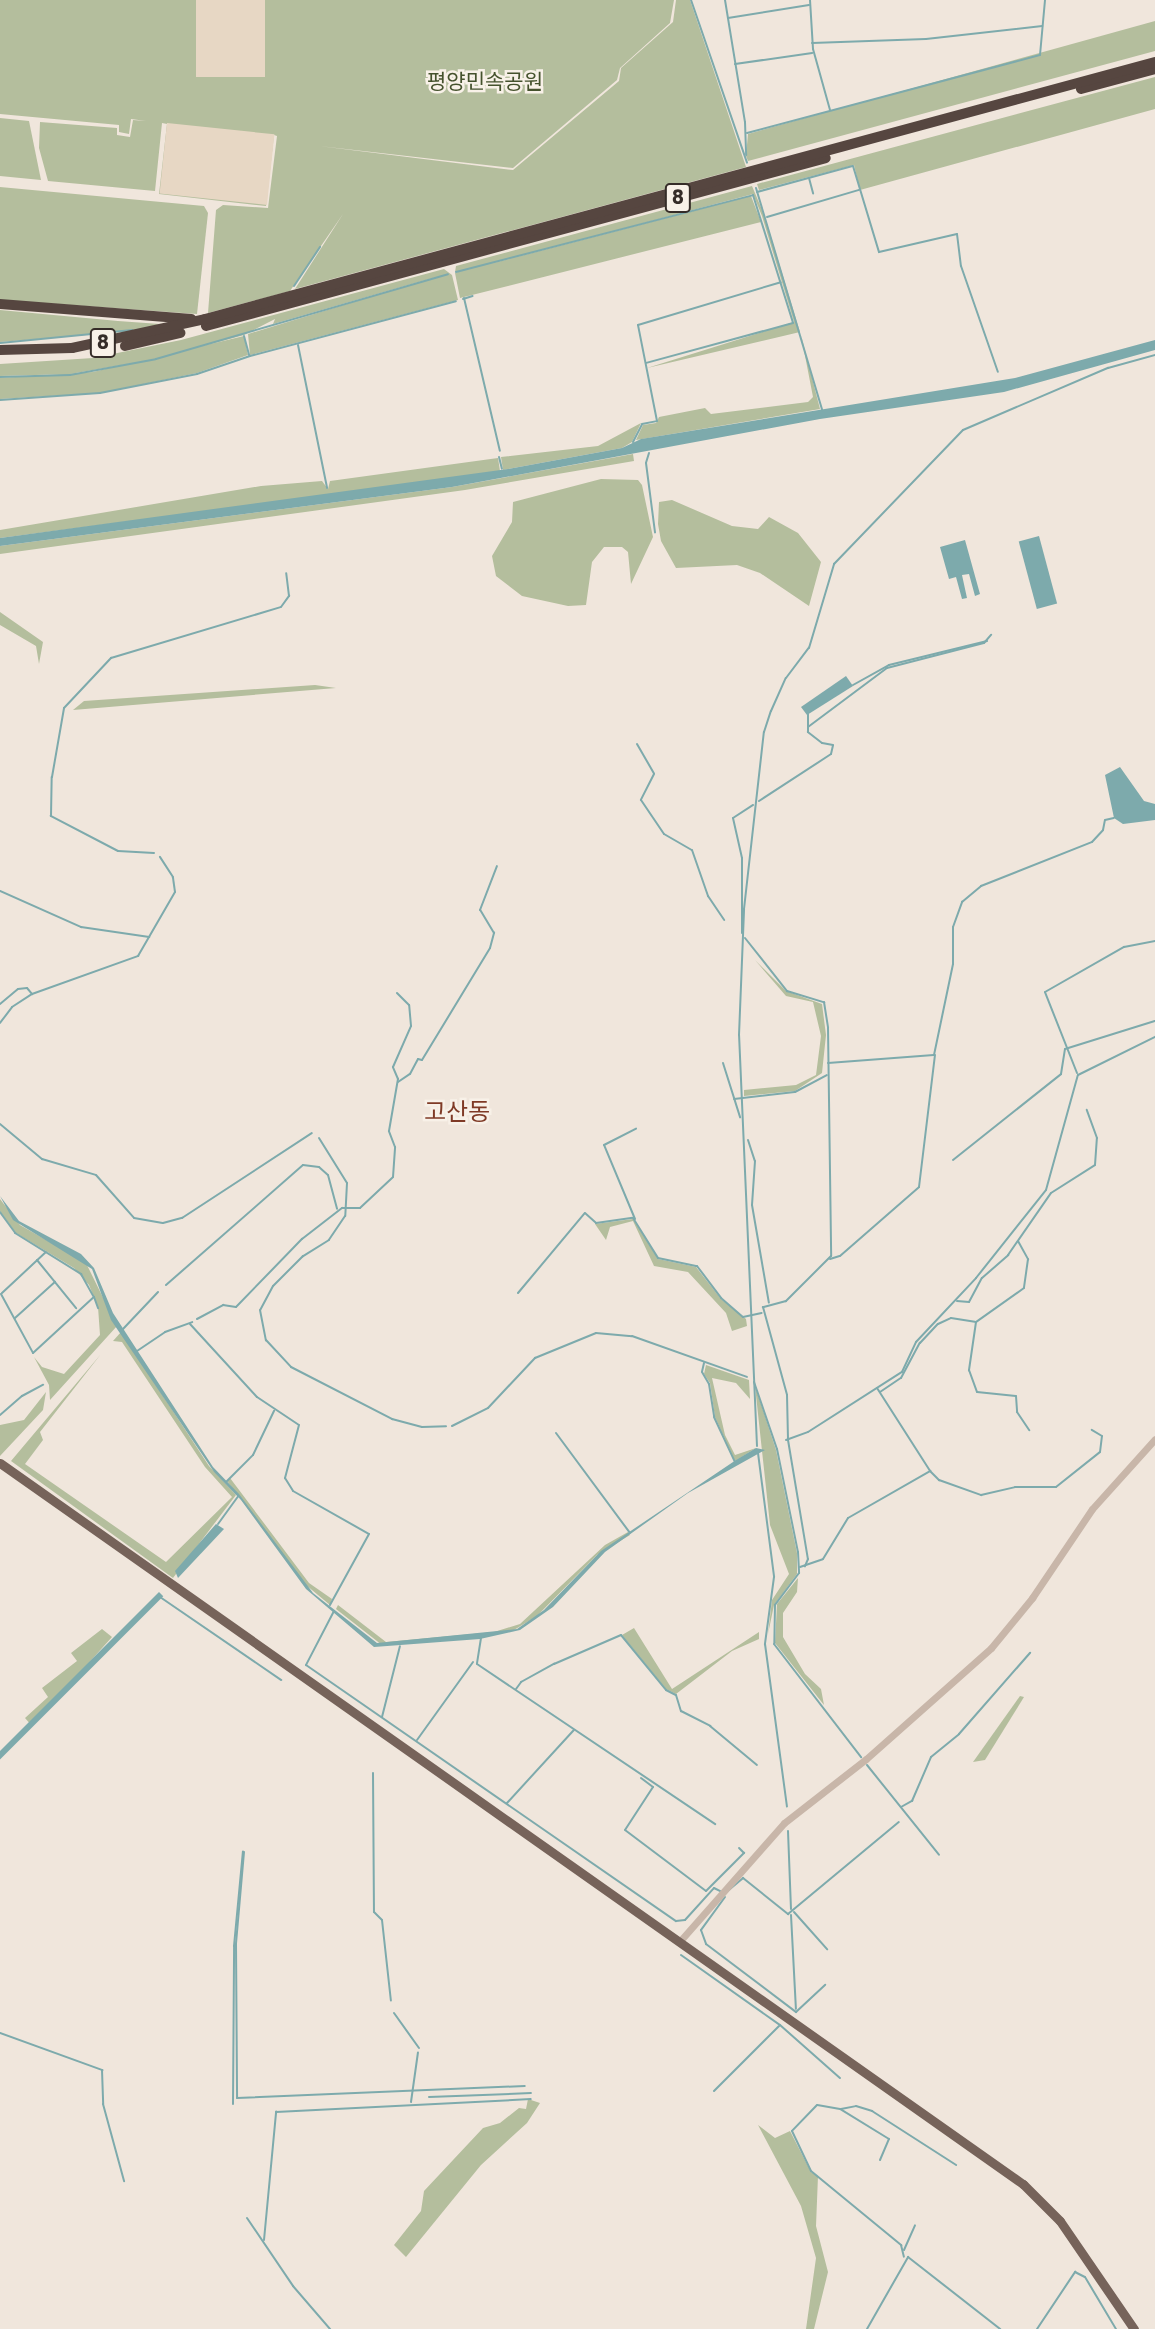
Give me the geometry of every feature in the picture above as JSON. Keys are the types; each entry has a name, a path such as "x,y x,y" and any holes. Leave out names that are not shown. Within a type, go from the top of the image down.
{"highway":[{"name":"8","path":"0,350 91,345 205,319 1155,62"},
{"name":"8","path":"0,358 85,352 146,342 1155,69"},
{"path":"0,304 205,319"}],"main road":[{"path":"0,1464 680,1941 1039,2198 1096,2270 1134,2329"}],"street":[{"path":"680,1941 750,1857 783,1823 875,1752 990,1648 1032,1598 1092,1509 1155,1439"}],"green space":[{"name":"평양민속공원","path":"0,0 674,0 670,23 620,68 617,80 513,168 319,146 513,170 619,81 621,68 673,22 676,0 690,0 746,167 295,289 343,214 290,291 208,313 216,210 223,205 268,208 277,136 274,135 266,206 159,194 167,124 162,123 155,191 48,181 39,148 40,122 117,128 117,135 130,137 133,120 146,121 131,119 129,134 119,132 119,125 0,114"},
{"path":"1155,21 1155,51 748,161 746,156 748,134"},
{"path":"1155,77 1155,109 860,190 854,165 759,190 757,184"},
{"path":"0,118 29,121 41,180 0,176"},
{"path":"752,186 765,217 800,332 647,368 794,322 753,194 486,265 751,196 761,222 460,298 455,273 464,270 455,272 456,266"},
{"path":"0,187 204,206 208,213 197,314 0,300"},
{"path":"444,269 452,275 458,300 250,355 248,334 436,277 273,324 275,319 244,335 156,359 70,374 0,376 0,364 93,358 181,340"},
{"path":"0,310 160,324 134,331 0,342"},
{"path":"801,335 820,409 636,440 643,425 656,423 659,417 705,408 711,414 808,402 813,397"},
{"path":"244,336 248,355 197,373 100,393 0,399 0,378 93,372"},
{"path":"641,423 632,442 622,448 503,470 501,457 598,446"},
{"path":"633,454 634,461 465,490 0,554 0,546 452,487"},
{"path":"498,458 500,471 439,481 0,538 0,530 261,486 322,481 328,489 330,481"},
{"path":"601,479 638,480 642,485 653,537 631,584 628,552 622,547 604,547 592,562 586,605 568,606 522,596 496,576 492,556 512,522 513,502"},
{"path":"672,500 732,526 758,529 769,517 798,533 821,562 809,606 760,573 737,565 676,568 661,541 658,524 659,502"},
{"path":"0,612 43,642 39,664 36,646 0,625"},
{"path":"315,685 336,688 73,710 84,701"},
{"path":"755,960 786,991 822,1004 826,1035 822,1073 795,1091 744,1096 744,1090 796,1085 816,1075 821,1036 813,1002 786,996"},
{"path":"0,1199 20,1225 86,1263 117,1326 50,1400 49,1385 34,1357 42,1367 64,1374 100,1335 98,1307 89,1285 74,1268 16,1233 0,1211"},
{"path":"633,1219 658,1259 696,1267 721,1299 746,1319 747,1326 732,1331 726,1313 688,1272 654,1266 633,1221 610,1227 606,1240 595,1224"},
{"path":"121,1332 209,1466 236,1495 173,1578 11,1461 101,1354 40,1432 43,1440 25,1464 166,1562 232,1497 205,1467 122,1342 113,1341"},
{"path":"706,1365 749,1380 750,1399 736,1383 712,1378 725,1435 735,1455 756,1448 735,1461 715,1417 710,1383 704,1374"},
{"path":"755,1386 776,1450 797,1553 797,1574 774,1605 768,1634 772,1600 789,1574 770,1525"},
{"path":"46,1392 43,1410 0,1456 0,1425 24,1420"},
{"path":"230,1478 309,1583 332,1599 330,1605 306,1585 227,1481"},
{"path":"628,1532 630,1535 597,1555 537,1616 514,1630 382,1645 336,1609 338,1605 386,1642 494,1632 520,1624 605,1545"},
{"path":"798,1578 797,1592 783,1613 783,1637 805,1674 821,1689 824,1705 775,1643 777,1604"},
{"path":"634,1628 672,1689 759,1632 759,1639 732,1651 676,1694 666,1689 622,1635"},
{"path":"102,1629 112,1637 32,1726 25,1718 48,1697 42,1688 77,1661 71,1653"},
{"path":"1020,1696 1024,1697 985,1760 973,1762"},
{"path":"528,2099 540,2103 527,2123 481,2165 406,2257 394,2245 421,2211 424,2191 483,2128 500,2123 519,2108 526,2109"},
{"path":"758,2125 775,2138 790,2131 811,2172 818,2176 816,2226 828,2272 814,2329 806,2329 816,2258 801,2206"}],"shaded area":[{"path":"196,0 265,0 265,77 196,77"},
{"path":"167,123 274,134 267,205 160,194"}],"water":[{"path":"1155,340 1155,350 1004,392 820,419 452,487 0,546 0,538 508,469 622,448 641,439 1015,378"},
{"path":"1039,536 1057,604 1037,609 1019,541"},
{"path":"965,540 980,594 975,596 969,574 962,575 967,598 962,599 956,577 949,579 940,547"},
{"path":"846,676 853,686 807,715 801,707"},
{"path":"1120,767 1144,801 1155,804 1155,820 1123,824 1114,818 1105,775"},
{"path":"0,1196 19,1221 81,1254 94,1268 113,1313 213,1467 239,1494 313,1593 377,1643 517,1629 544,1610 601,1551 736,1460 756,1448 765,1450 688,1493 605,1552 553,1607 520,1630 480,1639 374,1647 306,1589 241,1500 214,1472 111,1320 92,1269 13,1220"},
{"path":"216,1524 224,1529 178,1578 175,1571"},
{"path":"159,1592 163,1596 0,1759 0,1751"}],"waterway":[{"path":"691,0 747,163"},
{"path":"725,0 745,122 746,155"},
{"path":"810,0 813,49 830,110"},
{"path":"747,133 1040,55 1045,0"},
{"path":"728,18 809,5"},
{"path":"812,43 926,39 1042,26"},
{"path":"735,64 812,53"},
{"path":"757,192 853,166 879,252 957,234 961,266 998,372"},
{"path":"809,178 813,193"},
{"path":"756,188 822,410"},
{"path":"767,217 859,190"},
{"path":"456,272 753,195 793,323 646,363"},
{"path":"294,286 320,247"},
{"path":"0,377 70,375 156,359 448,274"},
{"path":"633,442 642,424 657,421 638,325 781,282"},
{"path":"463,299 473,296"},
{"path":"464,298 500,451"},
{"path":"0,400 100,393 197,374 250,356 456,301"},
{"path":"0,343 132,330"},
{"path":"244,336 249,355"},
{"path":"298,345 327,488"},
{"path":"757,1446 739,1035 744,909 764,732 771,711 786,678 809,648 834,564 963,430 1108,368 1155,355"},
{"path":"649,453 646,463 655,532"},
{"path":"499,457 502,469"},
{"path":"154,853 118,851 51,816 52,777 64,708 111,658 281,607 289,596 286,573"},
{"path":"808,727 887,668 984,643 991,635"},
{"path":"853,685 889,665 987,641"},
{"path":"759,801 831,754 833,745 822,743 808,732 808,714"},
{"path":"637,744 654,774 641,800 664,834 692,850 708,896 724,920"},
{"path":"742,933 742,858 733,818 753,805"},
{"path":"828,1063 934,1055 953,964 953,927 962,902 981,886 1092,842 1103,830 1105,820 1114,818"},
{"path":"0,1023 12,1007 32,994 138,956 175,892 173,877 160,857"},
{"path":"398,1082 410,1074 418,1059 422,1060 490,948 494,933 480,910 497,866"},
{"path":"0,891 81,927 149,937"},
{"path":"745,938 787,991 824,1002 828,1028 831,1256 786,1301 763,1307 787,1395 788,1440 808,1559 805,1566"},
{"path":"1077,1073 1045,992 1124,947 1155,941"},
{"path":"0,1004 18,989 27,988 32,994"},
{"path":"197,1319 223,1305 236,1307 302,1239 342,1208 360,1208 393,1177 395,1147 389,1131 398,1079 393,1067 411,1026 409,1005 397,993"},
{"path":"953,1160 1061,1074 1065,1049 1155,1021"},
{"path":"786,1440 808,1432 902,1372 916,1342 976,1278 1046,1190 1078,1075 1155,1037"},
{"path":"830,1259 840,1256 919,1187 935,1055"},
{"path":"723,1063 740,1117"},
{"path":"734,1099 795,1092 827,1075"},
{"path":"957,1301 969,1302 982,1278 1008,1255 1051,1193 1095,1165 1097,1138 1087,1110"},
{"path":"0,1124 42,1159 96,1175 134,1218 163,1223 182,1218 312,1133"},
{"path":"635,1219 604,1145 636,1129"},
{"path":"319,1138 347,1183 345,1216 329,1240 303,1256 273,1286 260,1310 266,1340 291,1367 392,1419 422,1427 446,1426"},
{"path":"748,1140 755,1161 752,1205 769,1303"},
{"path":"166,1285 303,1165 319,1167 328,1175 337,1209"},
{"path":"0,1212 15,1233 81,1274 93,1296"},
{"path":"518,1293 585,1213 596,1223 633,1218 658,1258 697,1266 721,1298 743,1317 762,1313"},
{"path":"1018,1241 1028,1259 1024,1288 976,1322 969,1370 977,1392 1016,1396 1017,1412 1029,1430"},
{"path":"2,1293 46,1252"},
{"path":"37,1260 76,1308"},
{"path":"15,1318 55,1282"},
{"path":"123,1329 158,1292"},
{"path":"1,1294 33,1353 94,1297 98,1308"},
{"path":"880,1392 901,1378 920,1343 938,1324 951,1318 975,1322"},
{"path":"137,1351 165,1332 192,1322"},
{"path":"190,1324 257,1397 299,1425 285,1478 293,1491 369,1534 330,1605"},
{"path":"452,1426 488,1408 535,1358 596,1333 632,1336 747,1377"},
{"path":"704,1363 702,1372 709,1384 714,1417 735,1462"},
{"path":"754,1382 777,1449 798,1552 799,1573 775,1605 774,1644 861,1757"},
{"path":"0,1415 22,1396 43,1385"},
{"path":"877,1388 930,1471 939,1480 981,1495 1015,1487 1056,1487 1100,1452 1102,1436 1092,1430"},
{"path":"226,1482 253,1455 274,1411"},
{"path":"556,1433 630,1533"},
{"path":"758,1453 774,1577 765,1644 787,1807"},
{"path":"800,1567 823,1559 848,1518 930,1471"},
{"path":"218,1524 238,1496"},
{"path":"160,1597 281,1680"},
{"path":"334,1611 306,1665 676,1921 685,1920 714,1888 720,1891"},
{"path":"516,1689 521,1682 554,1664 621,1635 666,1690 676,1695 681,1711 710,1726 757,1765"},
{"path":"481,1638 477,1664 715,1824"},
{"path":"382,1717 400,1646"},
{"path":"901,1807 912,1801 931,1757 959,1734 1030,1653"},
{"path":"417,1740 473,1662"},
{"path":"507,1803 574,1730"},
{"path":"867,1765 939,1855"},
{"path":"373,1773 374,1912 382,1920 391,2001"},
{"path":"641,1778 653,1787 625,1830 706,1891 744,1853 739,1848"},
{"path":"724,1894 743,1878 788,1914 899,1822"},
{"path":"788,1831 791,1909"},
{"path":"233,2104 234,1946 243,1851"},
{"path":"244,1852 236,1944 237,2098 525,2086"},
{"path":"725,1897 701,1930 706,1944 796,2012 825,1985"},
{"path":"794,1912 827,1949"},
{"path":"791,1915 796,2009"},
{"path":"681,1955 780,2025 840,2078"},
{"path":"394,2013 419,2048"},
{"path":"714,2091 779,2026"},
{"path":"0,2033 102,2070 103,2104 124,2181"},
{"path":"411,2102 418,2052"},
{"path":"429,2097 531,2093"},
{"path":"264,2240 276,2112 531,2099"},
{"path":"880,2160 889,2139 840,2109 817,2105 792,2131 811,2171 901,2245 904,2257"},
{"path":"841,2109 856,2106 872,2111 956,2165"},
{"path":"247,2218 293,2286 330,2329"},
{"path":"904,2250 915,2225"},
{"path":"867,2329 908,2257 1000,2329"},
{"path":"1037,2329 1075,2272 1085,2277 1116,2329"}],"district":[{"name":"고산동","path":"457,1112"}]}
